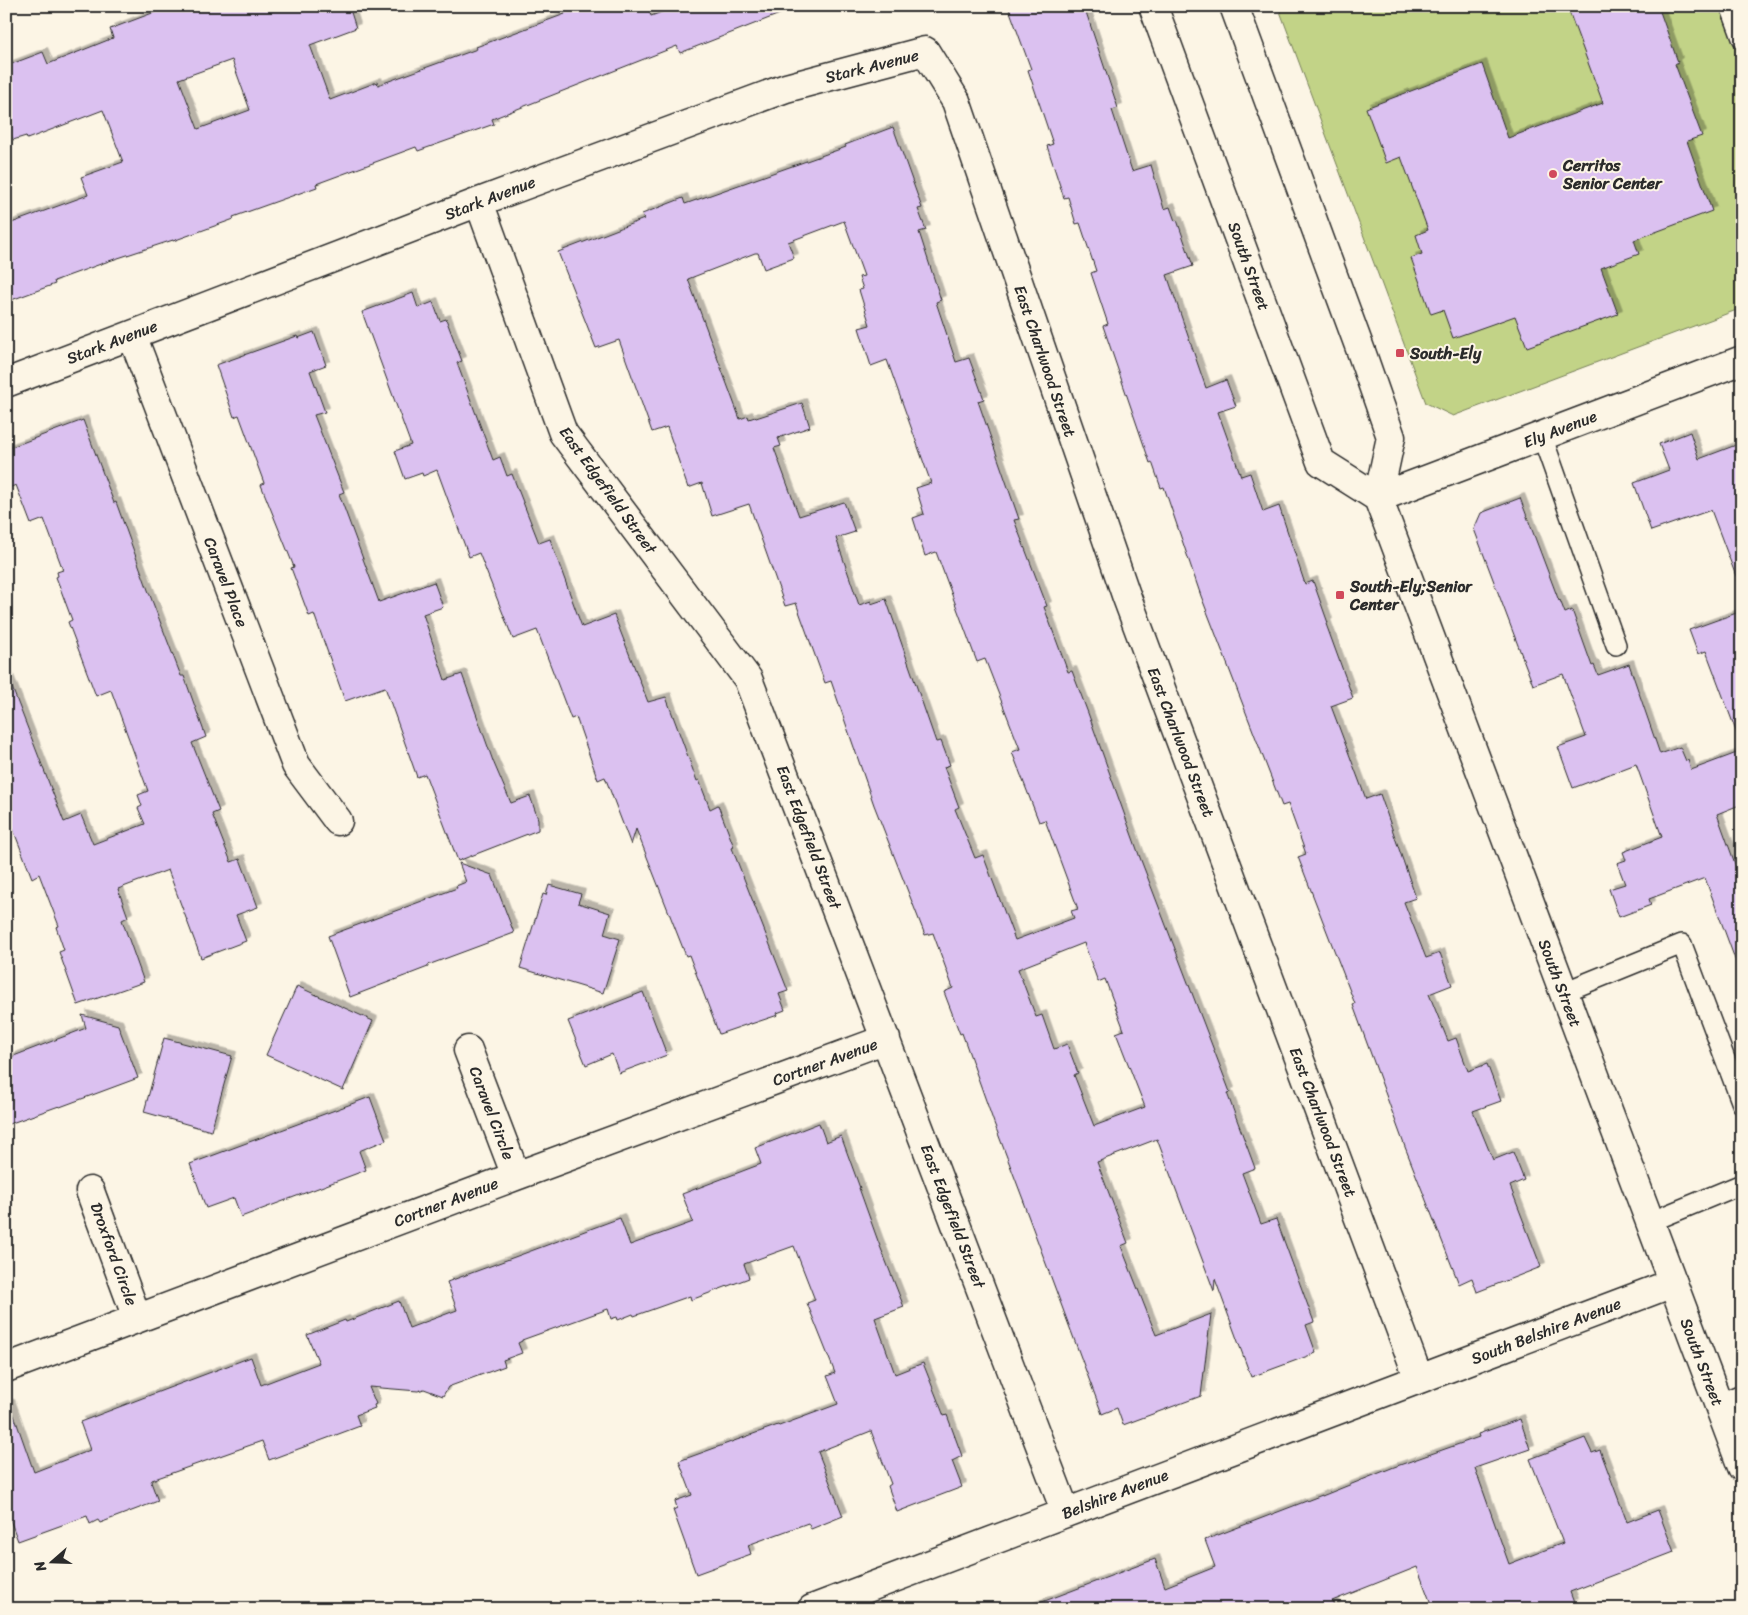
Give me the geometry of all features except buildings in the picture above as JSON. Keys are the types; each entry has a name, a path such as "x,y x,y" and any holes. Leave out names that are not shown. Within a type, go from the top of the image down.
{"street":[{"name":"South Street","path":"1152,6 1321,462 1378,498 1673,1283 1730,1399 1742,1467"},
{"path":"1234,6 1391,437 1378,498"},
{"name":"Stark Avenue","path":"6,383 478,202 786,88 925,51 956,101"},
{"name":"East Charlwood Street","path":"956,101 1126,595 1419,1379"},
{"name":"East Edgefield Street","path":"478,202 563,433 748,679 1066,1512"},
{"name":"Caravel Place","path":"132,335 296,765 338,821"},
{"name":"Ely Avenue","path":"1378,498 1742,360"},
{"name":"Cortner Avenue","path":"6,1368 886,1039"},
{"name":"Caravel Circle","path":"468,1050 516,1176"},
{"name":"Droxford Circle","path":"90,1191 137,1318"},
{"name":"South Belshire Avenue","path":"1419,1379 1673,1283"},
{"name":"Belshire Avenue","path":"812,1609 1419,1379"}],"lane":[{"path":"1742,7 1732,11 1742,38"},
{"path":"1542,436 1616,645"},
{"path":"1564,992 1682,944 1742,1104"},
{"path":"1650,1222 1742,1184"}],"green space":[{"path":"1278,6 1742,6 1742,308 1453,416 1426,403"}],"place":[{"name":"Cerritos Senior Center","path":"1553,174"},
{"name":"South-Ely","path":"1400,353"},
{"name":"South-Ely;Senior Center","path":"1340,595"}]}
